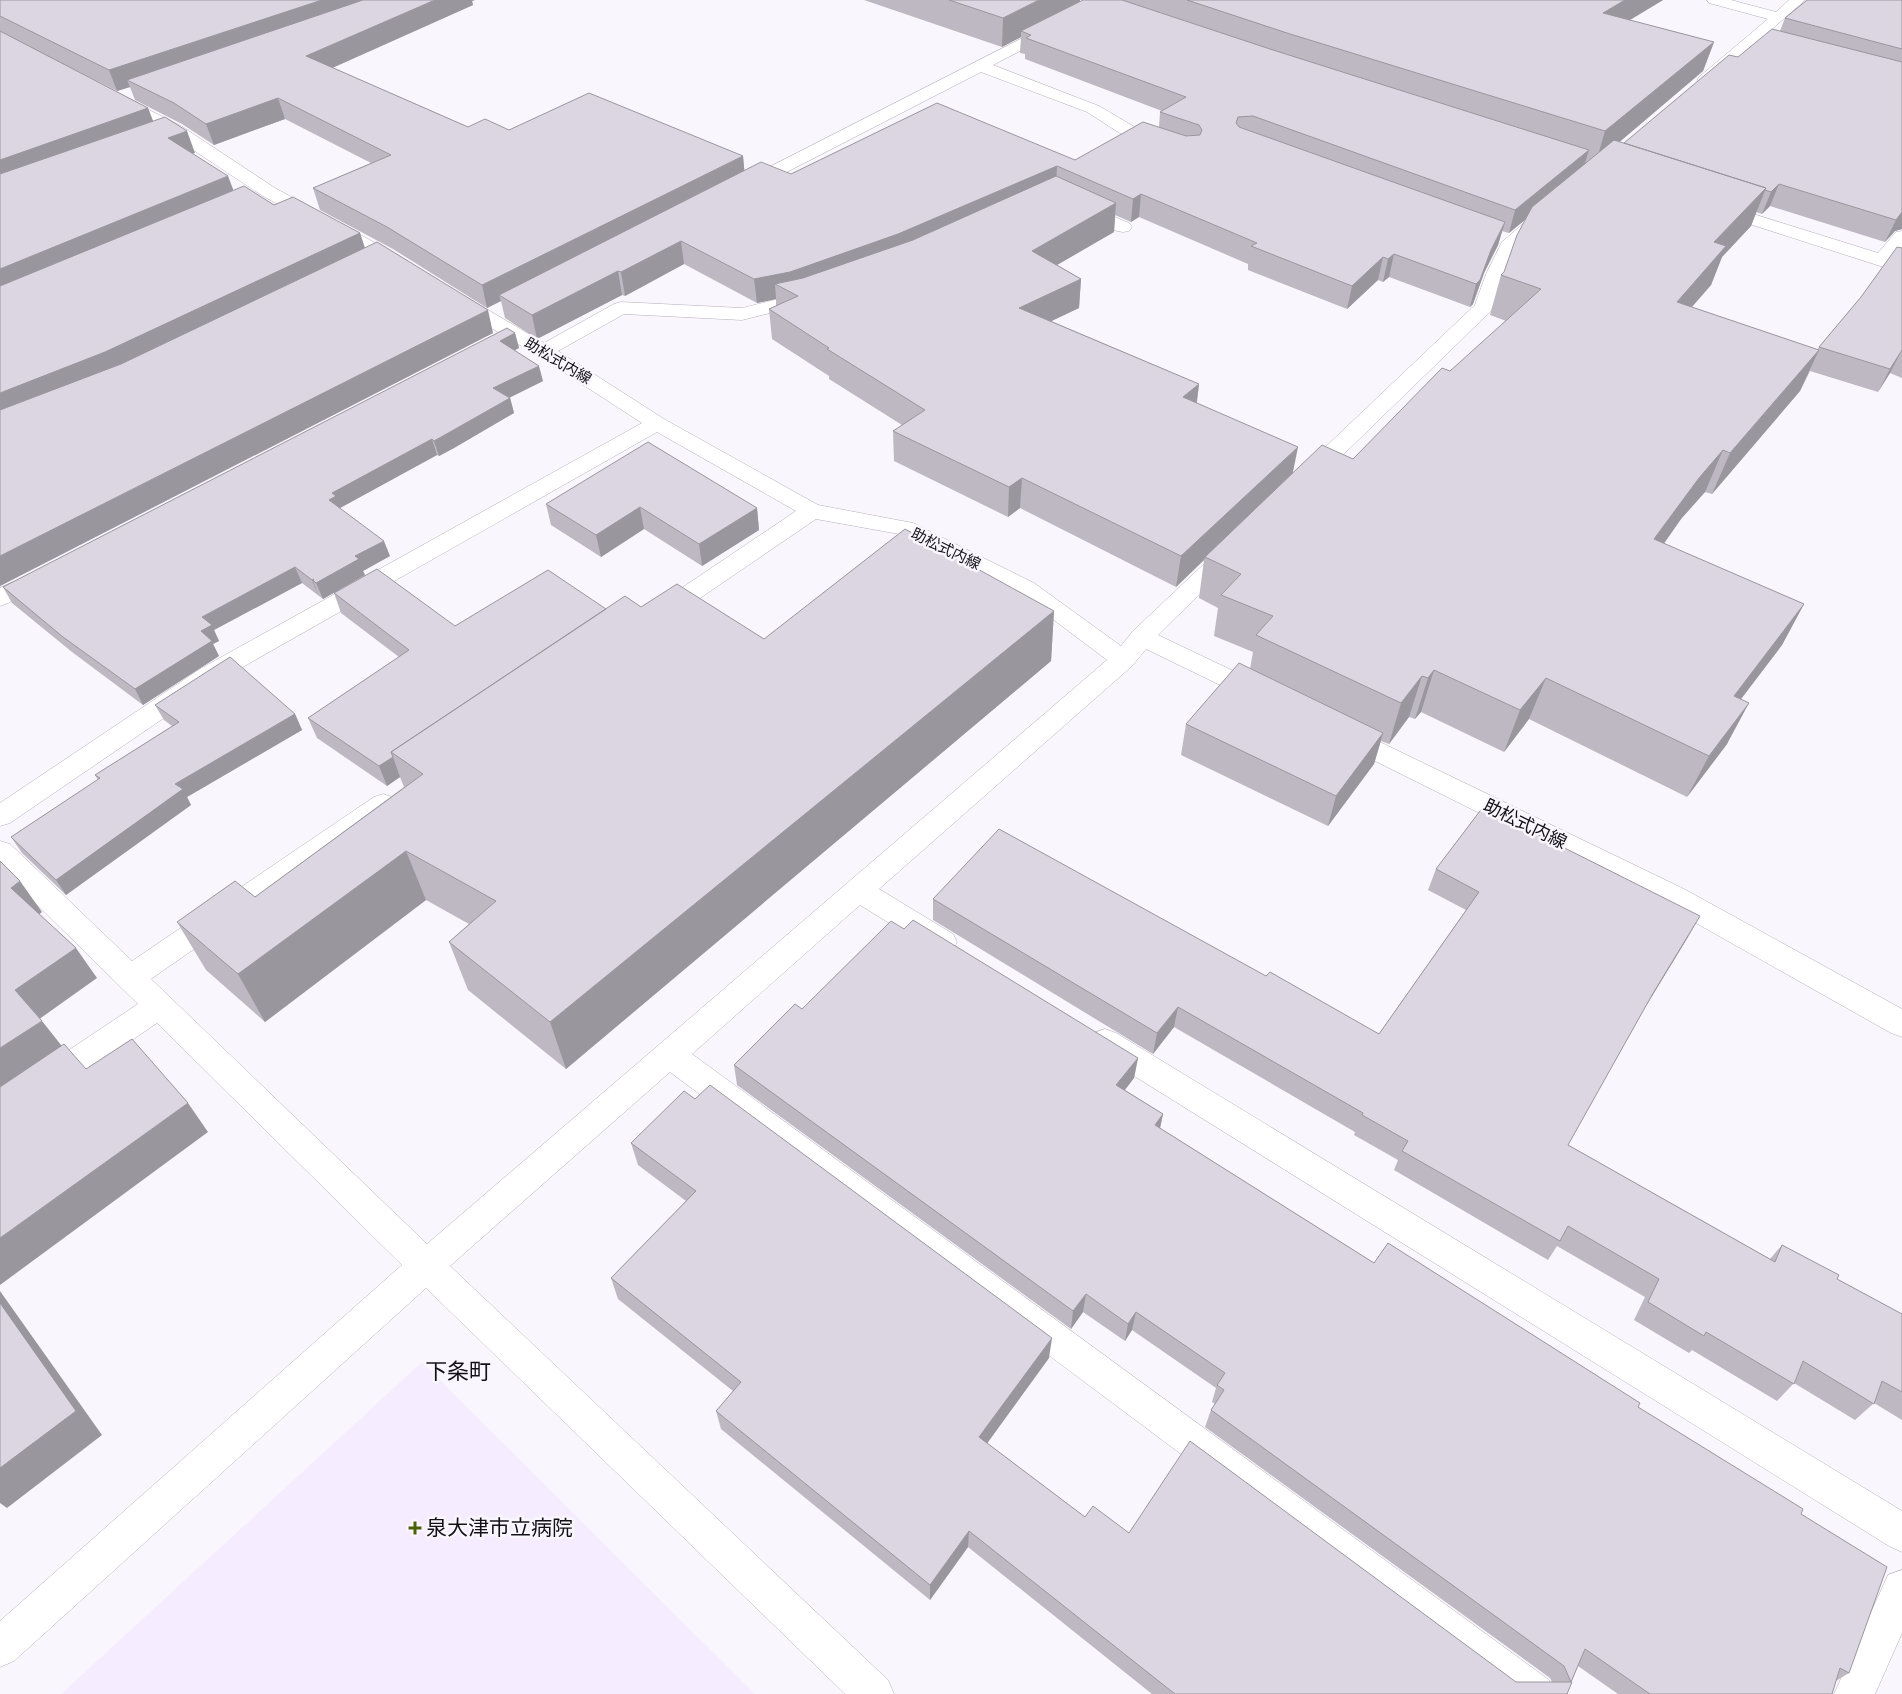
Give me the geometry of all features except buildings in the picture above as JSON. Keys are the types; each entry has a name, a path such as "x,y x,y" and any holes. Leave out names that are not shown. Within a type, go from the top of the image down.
{"street":[{"path":"1078,0 1107,6"},
{"path":"1714,0 1779,17"},
{"path":"1692,91 1762,42 1779,17 1798,0"},
{"path":"733,192 980,66 1107,6"},
{"path":"980,66 1093,109 1132,133 1173,147"},
{"path":"135,92 112,97 175,130 269,192 385,255 419,276"},
{"path":"156,136 175,130"},
{"path":"251,199 269,192"},
{"path":"1063,199 1123,227"},
{"path":"1292,492 1484,306 1495,274 1502,239 1562,200"},
{"path":"1702,204 1902,267"},
{"path":"1882,261 1902,236"},
{"path":"359,267 385,255"},
{"name":"助松式内線","path":"444,292 495,314 502,337 544,351 657,422 812,511 905,528 1026,588 1123,660"},
{"path":"544,351 621,308 742,314 798,301 825,292"},
{"path":"0,816 209,674 657,422"},
{"path":"639,629 812,511"},
{"path":"0,1647 426,1266 1123,660 1142,637 1242,540"},
{"path":"0,598 62,566"},
{"path":"1142,637 1284,706"},
{"name":"助松式内線","path":"1320,723 1674,897 1902,1024"},
{"path":"130,978 401,792"},
{"path":"0,851 426,1266 874,1694"},
{"path":"858,890 969,958"},
{"path":"0,1113 158,1006"},
{"path":"1079,1026 1902,1533"},
{"path":"669,1054 1535,1694"},
{"path":"1854,1694 1901,1595"}],"shaded area":[{"name":"泉大津市立病院","path":"422,1362 755,1694 61,1694"}],"place":[{"name":"泉大津市立病院","path":"415,1528"}],"district":[{"name":"下条町","path":"458,1371"}]}
